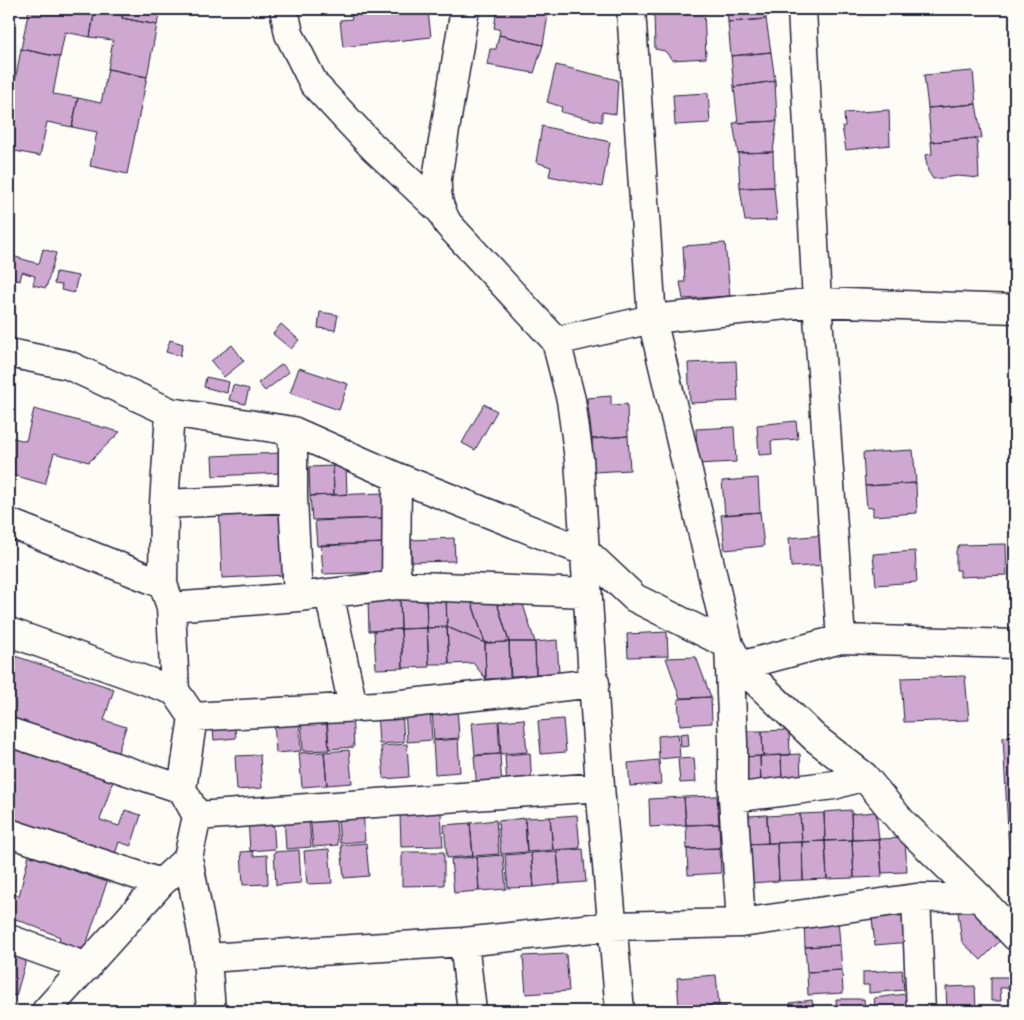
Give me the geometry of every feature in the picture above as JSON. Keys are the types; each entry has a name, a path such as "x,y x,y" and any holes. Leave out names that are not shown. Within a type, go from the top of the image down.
{"street":[{"path":"284,9 289,34 314,84 373,146 440,210"},
{"path":"465,9 437,178 436,197 440,210 448,224 556,341 572,408 579,459 587,593 595,682 600,787 620,1011"},
{"path":"631,9 652,319 734,656 733,798 741,923"},
{"path":"802,9 817,302 841,639"},
{"path":"556,341 652,319 817,302 1015,309"},
{"path":"9,353 68,365 170,412 293,431 397,477 586,552 635,598 734,656 816,738 864,776 902,822 980,898 1015,936"},
{"path":"170,412 164,504 167,596 175,691 193,717 182,789 197,816 188,858 208,958 211,1011"},
{"path":"293,431 293,498 298,597"},
{"path":"396,585 397,477"},
{"path":"164,504 293,498"},
{"path":"9,523 167,596 298,597 396,585 587,593"},
{"path":"329,593 353,707"},
{"path":"9,632 175,691"},
{"path":"734,656 841,639 1015,644"},
{"path":"193,717 353,707 595,682"},
{"path":"9,732 182,789"},
{"path":"733,798 834,785 864,776"},
{"path":"197,816 600,787"},
{"path":"9,833 161,883"},
{"path":"46,1011 161,883 188,858"},
{"path":"208,958 464,942 611,926 741,923 916,898 980,898"},
{"path":"916,898 921,1011"},
{"path":"9,939 87,967"},
{"path":"464,942 472,1011"}],"building":[{"path":"29,9 95,9 90,37 65,32 60,57 21,49"},
{"path":"95,9 123,9 122,18 157,25 147,77 108,69 113,40 90,37"},
{"path":"123,9 160,9 157,25 122,18"},
{"path":"350,9 442,10 428,11 431,37 343,47 340,20 352,19"},
{"path":"497,9 549,9 543,45 499,35 500,30 494,28"},
{"path":"727,9 766,9 766,19 728,22"},
{"path":"704,11 706,58 672,60 665,51 655,49 654,13"},
{"path":"766,19 771,52 731,56 728,22"},
{"path":"499,35 543,45 534,73 487,65 490,49 496,49"},
{"path":"21,49 60,57 53,94 78,98 72,127 47,122 40,156 10,150 9,145 9,114"},
{"path":"771,52 775,81 734,87 731,56"},
{"path":"556,65 618,80 616,114 602,112 602,122 561,112 562,107 547,102"},
{"path":"108,69 147,77 127,174 90,166 97,132 72,127 78,98 101,103"},
{"path":"973,71 976,104 928,108 924,75"},
{"path":"775,81 777,121 738,123 734,87"},
{"path":"708,93 710,123 675,125 673,95"},
{"path":"976,104 982,138 931,142 928,108"},
{"path":"889,110 890,145 846,150 842,127 845,126 844,113"},
{"path":"777,121 773,152 738,153 733,123"},
{"path":"542,126 610,142 602,187 549,176 551,167 536,162"},
{"path":"977,138 979,178 958,176 933,179 928,171 925,155 932,154 931,142"},
{"path":"773,152 774,187 740,188 738,153"},
{"path":"774,187 777,220 745,221 740,188"},
{"path":"725,243 730,296 683,299 680,282 685,282 683,246"},
{"path":"43,249 56,253 46,288 33,285 35,276 22,272 20,281 9,278 9,255 39,264"},
{"path":"56,272 78,276 74,293 61,290 62,285 54,284"},
{"path":"320,312 338,315 335,330 318,328"},
{"path":"281,324 299,340 291,349 273,334"},
{"path":"170,340 183,344 180,356 166,352"},
{"path":"232,345 244,361 224,377 211,361"},
{"path":"736,361 738,401 690,403 688,363"},
{"path":"282,364 289,372 265,391 258,383"},
{"path":"299,368 348,384 339,410 290,393"},
{"path":"206,377 229,382 227,393 204,387"},
{"path":"233,385 249,389 245,404 229,400"},
{"path":"611,396 611,405 627,404 628,436 592,439 587,398"},
{"path":"484,404 497,411 475,450 462,443"},
{"path":"34,409 120,432 89,462 54,453 45,484 9,474 9,437 26,441"},
{"path":"796,421 798,439 771,441 772,454 759,455 757,425"},
{"path":"734,427 736,462 697,464 696,429"},
{"path":"628,436 630,470 594,472 592,439"},
{"path":"913,450 916,483 865,486 863,453"},
{"path":"281,453 282,473 213,476 212,456"},
{"path":"333,466 346,466 347,494 334,495"},
{"path":"333,466 334,495 310,496 309,467"},
{"path":"758,478 760,512 725,515 722,481"},
{"path":"916,483 917,513 873,516 873,507 867,508 865,486"},
{"path":"383,493 384,518 312,520 310,496"},
{"path":"283,502 286,575 222,578 219,505"},
{"path":"760,512 764,546 725,550 721,515"},
{"path":"384,518 386,543 317,546 315,521"},
{"path":"825,535 828,565 791,567 789,538"},
{"path":"454,538 455,561 412,562 411,540"},
{"path":"386,543 387,572 323,574 321,545"},
{"path":"1006,544 1007,575 960,577 960,570 956,570 956,551 959,545"},
{"path":"915,551 917,582 876,585 873,554"},
{"path":"519,592 535,642 509,642 494,593"},
{"path":"494,593 509,642 485,643 469,594"},
{"path":"469,594 485,643 447,627 446,595"},
{"path":"446,595 447,627 427,628 426,596"},
{"path":"426,596 427,628 401,629 400,597"},
{"path":"400,597 401,629 369,631 368,599"},
{"path":"447,627 485,643 486,679 473,663 449,664"},
{"path":"447,627 449,664 429,664 427,628"},
{"path":"427,628 429,667 403,668 401,629"},
{"path":"401,629 403,668 376,669 374,631"},
{"path":"667,632 668,656 628,657 627,634"},
{"path":"557,640 559,673 536,674 535,642"},
{"path":"509,642 535,642 536,675 510,676"},
{"path":"509,642 511,678 486,679 485,643"},
{"path":"9,654 114,689 104,720 126,727 117,755 9,719"},
{"path":"696,657 711,697 680,698 666,658"},
{"path":"965,676 969,720 904,722 901,678"},
{"path":"711,697 712,723 680,725 678,699"},
{"path":"457,705 459,738 434,740 432,707"},
{"path":"430,707 432,740 407,742 405,708"},
{"path":"402,709 404,742 379,744 377,711"},
{"path":"352,714 354,747 329,749 327,716"},
{"path":"326,717 329,750 303,751 301,718"},
{"path":"299,718 301,751 276,753 274,720"},
{"path":"524,719 527,752 501,754 499,721"},
{"path":"563,719 566,752 541,754 538,721"},
{"path":"498,721 500,754 475,755 472,723"},
{"path":"235,728 236,738 214,740 213,730"},
{"path":"789,730 790,755 763,756 762,731"},
{"path":"739,731 762,731 763,756 740,757"},
{"path":"688,733 689,746 681,747 680,734"},
{"path":"678,734 680,757 659,759 658,736"},
{"path":"1015,735 1015,849 1009,850 1003,737"},
{"path":"458,739 460,772 435,774 433,741"},
{"path":"407,744 409,777 384,779 381,746"},
{"path":"13,749 113,781 100,820 119,826 125,810 141,815 131,846 119,842 114,857 9,824 9,763"},
{"path":"349,750 352,783 327,785 324,752"},
{"path":"324,752 327,785 302,787 299,753"},
{"path":"530,753 532,786 507,788 505,755"},
{"path":"500,754 502,788 477,789 474,756"},
{"path":"800,754 801,778 782,779 781,755"},
{"path":"260,755 262,788 237,790 235,756"},
{"path":"781,755 782,782 761,783 760,756"},
{"path":"760,756 761,783 741,784 740,757"},
{"path":"694,758 696,782 680,783 678,759"},
{"path":"659,760 661,784 630,786 628,763"},
{"path":"717,796 719,824 686,825 684,797"},
{"path":"684,797 686,825 650,827 649,799"},
{"path":"363,808 365,841 340,843 337,810"},
{"path":"851,810 852,840 825,841 824,812"},
{"path":"335,812 338,845 313,847 310,814"},
{"path":"876,812 879,839 852,840 851,814"},
{"path":"441,813 443,846 401,847 400,814"},
{"path":"824,813 825,841 802,842 800,814"},
{"path":"309,814 311,847 286,849 284,816"},
{"path":"800,814 802,842 768,843 767,816"},
{"path":"577,815 580,848 553,850 550,817"},
{"path":"767,815 768,843 748,844 747,816"},
{"path":"273,816 275,849 250,851 248,818"},
{"path":"550,817 553,850 527,852 525,818"},
{"path":"525,818 527,852 501,854 498,821"},
{"path":"496,820 499,854 473,856 470,823"},
{"path":"470,823 473,856 447,858 444,825"},
{"path":"719,824 720,848 687,849 686,825"},
{"path":"905,838 907,872 882,873 879,839"},
{"path":"879,839 882,877 854,878 852,840"},
{"path":"852,840 854,878 827,879 825,841"},
{"path":"825,841 827,879 803,880 802,842"},
{"path":"802,842 803,880 779,881 777,843"},
{"path":"366,843 369,876 344,878 341,845"},
{"path":"777,843 779,881 750,883 748,844"},
{"path":"720,848 721,873 688,875 687,849"},
{"path":"329,849 332,883 307,884 304,851"},
{"path":"583,849 586,882 560,884 557,851"},
{"path":"299,850 301,883 276,885 274,852"},
{"path":"253,851 253,856 267,855 268,884 243,885 241,852"},
{"path":"557,851 560,884 534,887 531,853"},
{"path":"402,852 444,852 444,885 402,886"},
{"path":"531,853 534,887 508,888 505,855"},
{"path":"29,855 107,882 83,954 57,947 60,937 16,919 11,930 9,929 9,892 19,896"},
{"path":"503,855 506,889 479,891 477,857"},
{"path":"477,857 479,891 454,893 451,859"},
{"path":"957,904 971,904 1005,936 981,960 962,942"},
{"path":"909,915 911,942 875,945 872,918"},
{"path":"838,919 840,945 805,947 804,921"},
{"path":"840,945 842,970 807,972 805,947"},
{"path":"9,952 27,957 16,996 9,994"},
{"path":"566,954 569,991 526,994 523,956"},
{"path":"842,970 843,993 808,995 807,972"},
{"path":"902,970 904,990 869,993 869,985 863,985 863,972"},
{"path":"716,975 719,1005 679,1008 677,978"},
{"path":"991,977 1015,977 1015,988 1000,988 1001,1001 991,1001"},
{"path":"975,986 976,1011 947,1011 946,987"},
{"path":"914,993 916,1011 876,1011 874,998"},
{"path":"836,999 864,999 865,1011 837,1011"},
{"path":"812,1000 814,1011 791,1011 790,1003"},
{"path":"726,1006 727,1011 677,1011 677,1010"}]}
